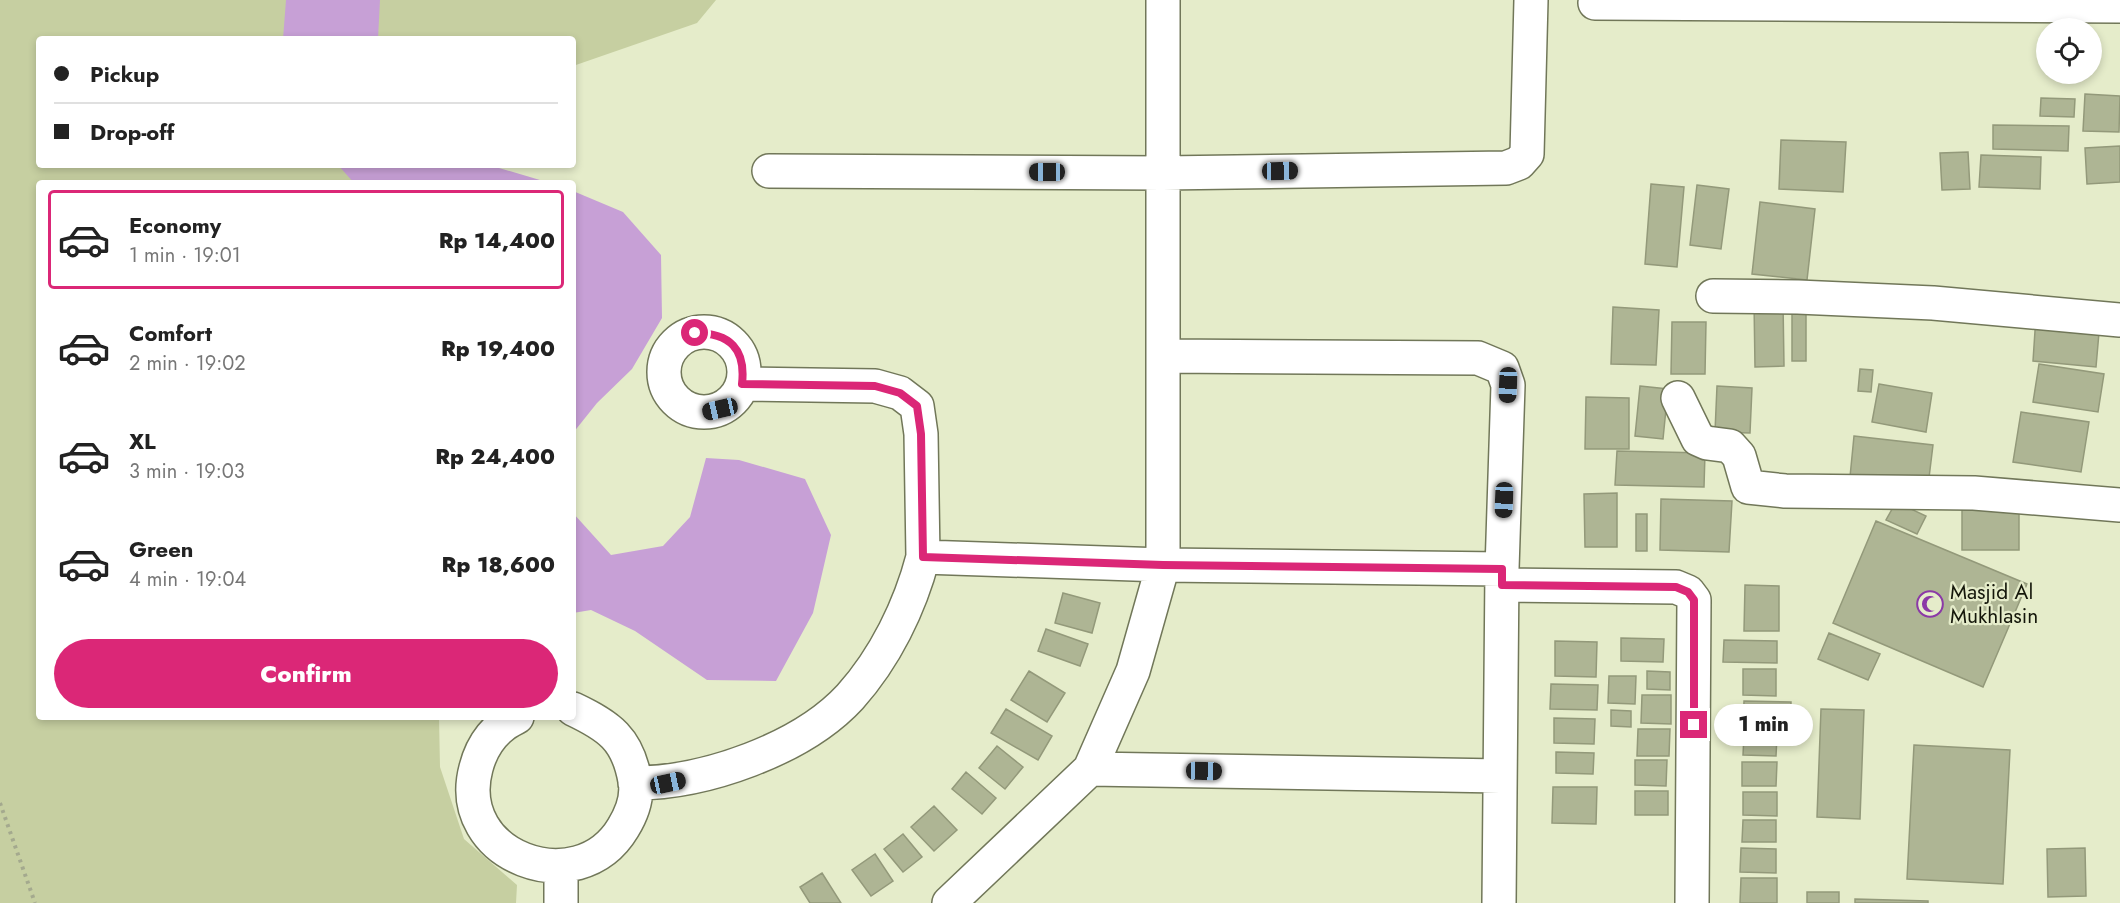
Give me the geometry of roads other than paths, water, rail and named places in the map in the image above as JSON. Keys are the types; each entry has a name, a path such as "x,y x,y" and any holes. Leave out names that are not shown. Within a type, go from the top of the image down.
{"street":[{"path":"949,903 1090,769 1133,671 1163,565 1163,0"},
{"path":"769,171 1163,172 1489,169 1519,163 1527,154 1531,0"},
{"path":"1594,3 2120,6"},
{"path":"1713,296 1933,303 2120,320"},
{"path":"1163,356 1478,358 1502,368 1508,385 1502,577 1499,903"},
{"path":"635,783 668,783 713,773 764,754 808,729 849,698 872,669 900,620 916,585 923,557 921,434 917,406 900,393 875,386 742,384"},
{"path":"1678,398 1698,439 1707,443 1730,446 1739,456 1748,488 1785,491 1974,493 2120,505"},
{"path":"923,557 1502,577 1676,587 1688,592 1694,600 1692,903"},
{"path":"510,720 504,723 481,749 472,783 477,818 497,846 526,865 561,869 591,860 616,841 632,814 635,783 626,749 603,723 576,710"},
{"path":"1090,769 1500,776"},
{"path":"561,869 561,903"}],"place":[{"name":"Masjid Al Mukhlasin","path":"1930,604"}]}
